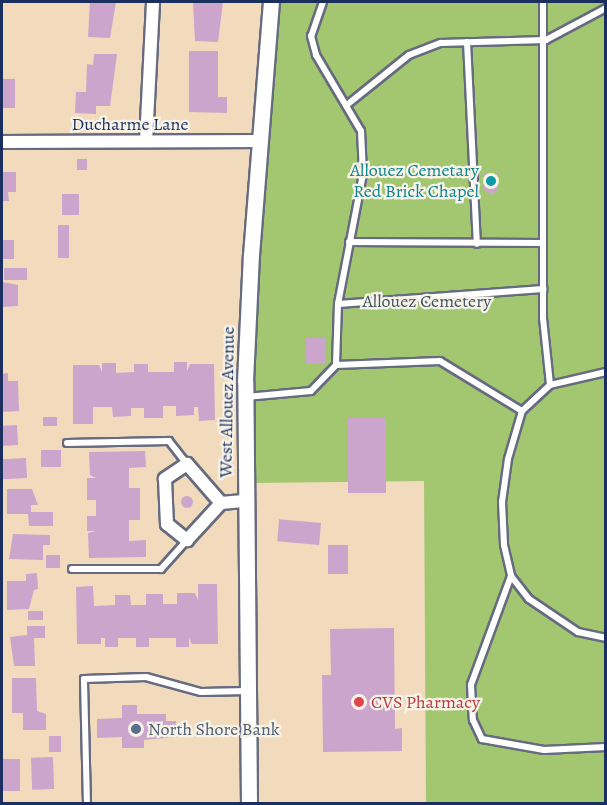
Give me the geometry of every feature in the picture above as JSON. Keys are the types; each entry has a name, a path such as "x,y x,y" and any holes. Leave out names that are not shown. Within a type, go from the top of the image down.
{"street":[{"path":"146,141 153,2"},
{"name":"West Allouez Avenue","path":"249,804 245,398 259,141 272,2"},
{"name":"Ducharme Lane","path":"2,142 259,141"},
{"path":"222,503 187,464 165,479 167,524 187,540 222,503 246,501"}],"lane":[{"path":"245,398 311,391 336,365 338,304 363,174 361,130 348,104 316,56 311,36 323,2"},
{"path":"543,2 546,40 543,289 550,385"},
{"path":"348,104 409,55 441,43 546,40 606,8"},
{"path":"467,42 477,244"},
{"path":"349,242 543,243"},
{"path":"338,304 543,289"},
{"path":"336,365 440,361 522,411"},
{"path":"606,372 550,385 522,411 508,459 502,502 504,546 511,576 529,600 578,632 606,638"},
{"path":"67,443 169,441 187,464"},
{"path":"72,569 161,569 187,540"},
{"path":"511,576 471,685 472,720 482,739 513,748 544,750 606,747"},
{"path":"87,804 84,679 146,677 201,692 247,691"}],"green space":[{"name":"Allouez Cemetery","path":"271,2 605,2 605,803 426,803 424,481 245,483"}],"building":[{"path":"90,2 116,2 110,38 88,37"},
{"path":"193,2 223,2 218,42 195,41"},
{"path":"189,51 218,51 218,97 227,97 227,113 189,112"},
{"path":"94,54 117,54 110,106 96,106 96,114 75,113 76,92 86,92 87,64 93,65"},
{"path":"2,79 15,79 15,108 2,108"},
{"path":"77,159 87,159 87,170 77,170"},
{"path":"2,172 16,172 16,192 8,192 9,201 2,201"},
{"name":"Allouez Cemetary Red Brick Chapel","path":"484,173 498,173 498,189 492,195 484,189"},
{"path":"62,194 79,194 79,215 62,215"},
{"path":"58,225 69,225 69,258 58,258"},
{"path":"2,240 14,240 14,259 2,259"},
{"path":"4,268 27,268 27,280 4,280"},
{"path":"2,282 18,285 18,306 2,307"},
{"path":"306,338 325,338 325,364 306,364"},
{"path":"174,362 187,362 187,371 190,364 214,364 215,420 199,421 198,407 194,407 194,415 176,416 176,406 163,406 163,418 144,418 144,408 131,408 131,416 113,417 112,407 93,407 93,424 73,424 73,365 99,365 102,372 102,363 116,363 116,373 134,372 134,364 148,364 148,372 174,372"},
{"path":"8,373 8,381 18,381 19,411 2,412 2,374"},
{"path":"43,417 57,417 57,426 43,426"},
{"path":"348,418 386,418 386,493 348,493"},
{"path":"17,425 18,445 3,446 2,426"},
{"path":"41,450 61,450 61,467 41,467"},
{"path":"145,451 146,467 129,468 129,488 140,488 140,520 129,520 129,541 146,540 146,557 89,558 88,533 96,531 87,531 87,516 96,516 96,500 87,500 87,478 96,478 90,475 89,452"},
{"path":"26,458 27,478 3,479 2,459"},
{"path":"7,489 32,489 38,505 31,505 31,512 53,512 53,526 29,526 28,514 7,514"},
{"path":"189,496 193,502 189,508 185,508 181,500"},
{"path":"279,519 321,523 319,545 277,541"},
{"path":"13,534 50,535 50,545 43,545 43,560 9,559"},
{"path":"328,545 348,545 348,574 328,574"},
{"path":"46,555 60,555 60,568 46,568"},
{"path":"37,573 38,589 34,590 29,609 7,610 7,581 26,581 26,574"},
{"path":"198,584 217,584 218,644 192,644 189,638 189,647 176,647 176,638 149,638 149,647 136,647 136,638 118,638 118,647 105,647 105,638 101,638 101,644 77,644 76,587 93,586 94,606 115,605 115,595 130,595 131,605 146,605 146,594 163,594 163,604 177,604 177,593 195,593 198,600"},
{"path":"28,611 43,611 43,620 28,620"},
{"path":"27,626 45,626 45,638 34,638 35,666 14,666 10,637 27,635"},
{"name":"CVS Pharmacy","path":"394,628 395,729 402,728 402,751 323,752 322,675 331,675 330,629"},
{"path":"12,678 36,678 37,711 46,714 46,730 23,730 23,713 12,713"},
{"name":"North Shore Bank","path":"122,705 137,705 137,714 166,714 166,721 176,721 176,737 144,740 144,748 122,748 122,737 97,738 97,719 122,718"},
{"path":"49,736 61,736 61,752 49,752"},
{"path":"53,757 54,789 32,790 31,758"},
{"path":"2,759 20,759 20,791 2,791"}],"place":[{"name":"Allouez Cemetary Red Brick Chapel","path":"491,181"},
{"name":"CVS Pharmacy","path":"359,702"},
{"name":"North Shore Bank","path":"136,729"}]}
